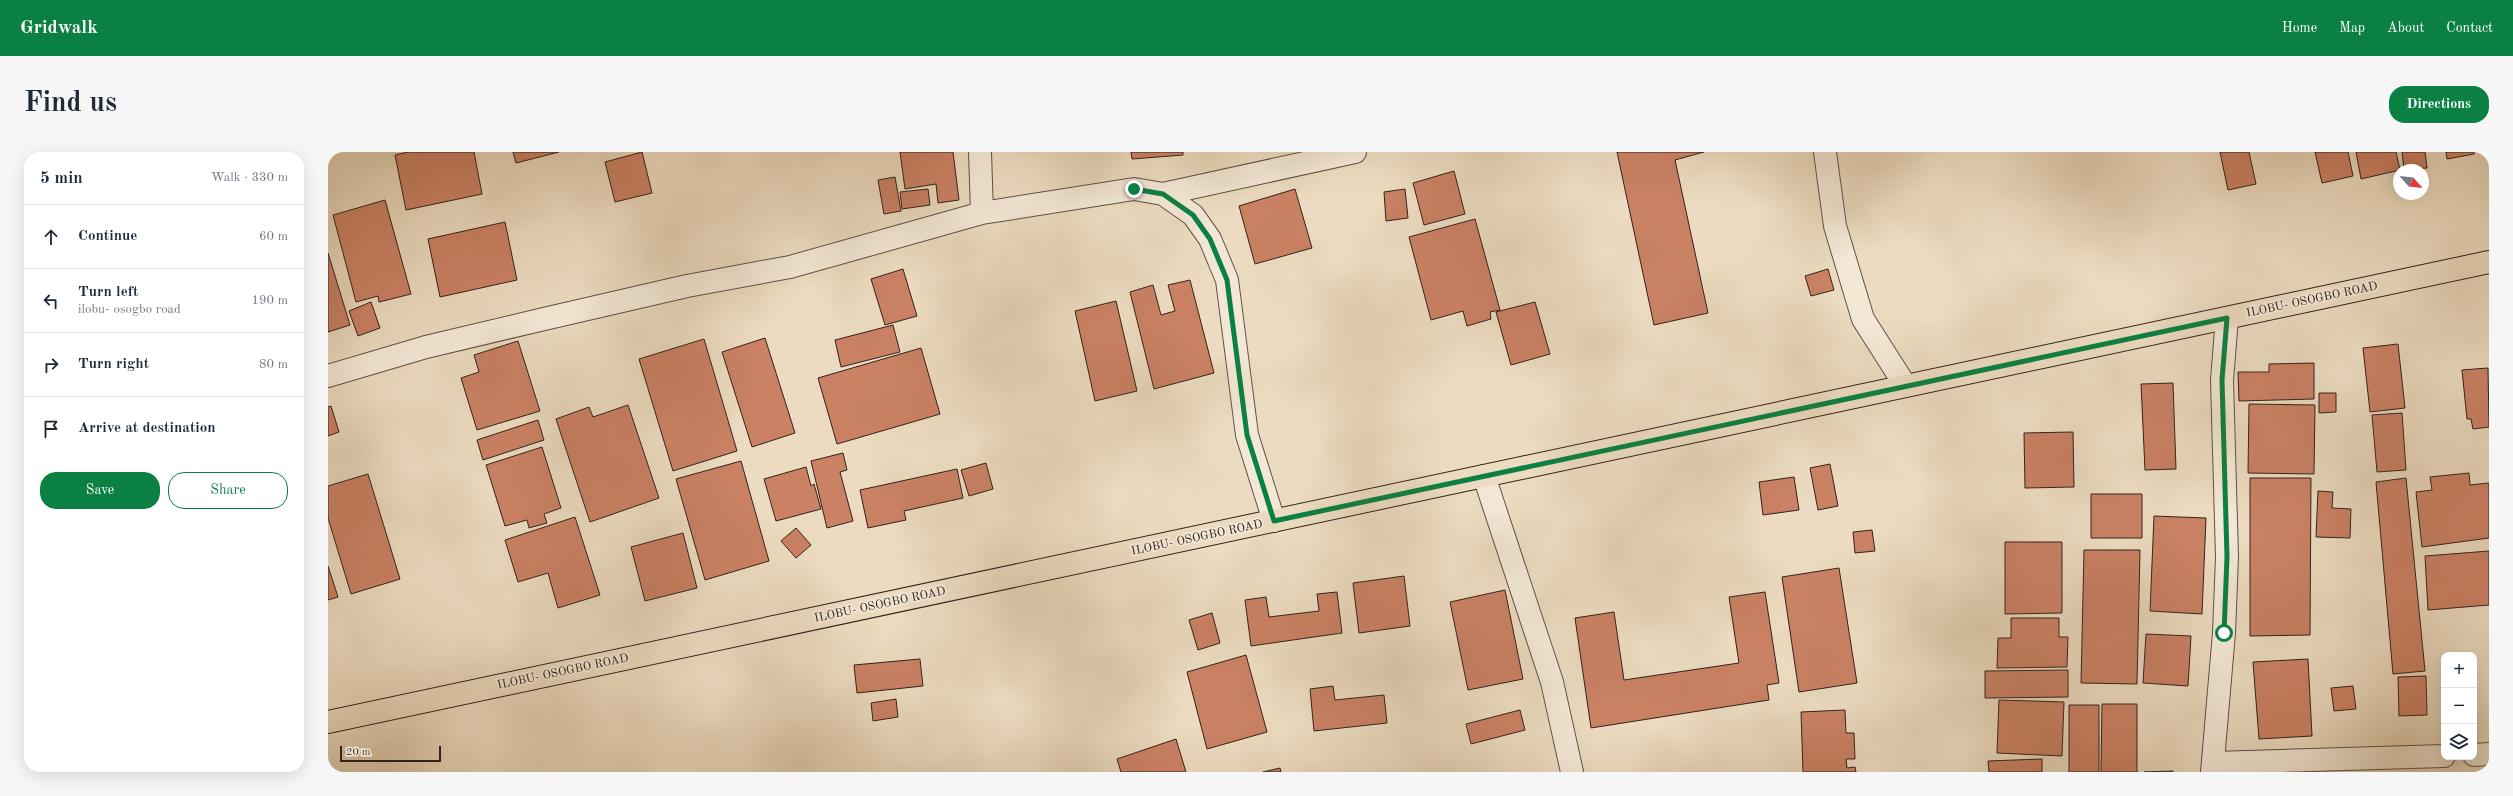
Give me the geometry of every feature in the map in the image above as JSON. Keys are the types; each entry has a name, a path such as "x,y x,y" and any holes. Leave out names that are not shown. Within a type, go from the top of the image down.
{"main road":[{"name":"ILOBU- OSOGBO ROAD","path":"328,722 1274,521 1904,385 2489,262"}],"street":[{"path":"980,152 982,213"},
{"path":"328,376 426,348 544,319 687,286 790,267 982,213 1134,189 1163,194 1355,152"},
{"path":"1825,152 1835,226 1863,319 1904,385"},
{"path":"1163,194 1193,215 1210,239 1227,280 1247,435 1274,521"},
{"path":"2227,318 2222,380 2227,557 2213,767 2441,756"},
{"path":"1484,476 1552,682 1572,772"},
{"path":"2477,755 2489,754"}],"building":[{"path":"408,152 474,152 482,194 406,210 395,155"},
{"path":"513,152 559,152 516,163"},
{"path":"642,152 652,193 615,202 605,162"},
{"path":"900,152 953,152 959,200 938,203 936,184 905,189"},
{"path":"1131,152 1183,152 1183,155 1132,159"},
{"path":"1617,152 1704,152 1675,160 1708,313 1654,325"},
{"path":"2220,152 2249,152 2256,184 2228,190"},
{"path":"2315,152 2348,152 2353,176 2322,183"},
{"path":"2356,152 2396,152 2399,164 2393,164 2393,172 2361,179"},
{"path":"2402,152 2425,152 2426,164 2403,164"},
{"path":"2446,152 2474,152 2474,154 2447,159"},
{"path":"1454,171 1465,214 1424,225 1413,183"},
{"path":"895,177 901,211 884,214 878,180"},
{"path":"928,189 930,205 902,209 900,192"},
{"path":"1295,189 1312,248 1255,264 1239,206"},
{"path":"1405,189 1408,218 1386,221 1384,192"},
{"path":"385,200 411,294 379,302 378,296 356,302 333,215"},
{"path":"1475,219 1500,310 1490,312 1491,319 1467,326 1463,311 1431,320 1409,237"},
{"path":"505,222 517,280 440,297 428,239"},
{"path":"328,253 350,325 328,332"},
{"path":"903,269 917,316 885,325 871,279"},
{"path":"1828,269 1834,290 1811,296 1805,276"},
{"path":"1190,280 1214,373 1154,389 1130,292 1153,285 1161,315 1175,311 1168,285"},
{"path":"1116,301 1137,391 1095,401 1075,311"},
{"path":"371,302 380,328 358,336 349,311"},
{"path":"1535,302 1550,354 1511,365 1496,312"},
{"path":"893,325 900,352 841,367 835,340"},
{"path":"765,338 795,433 752,447 722,352"},
{"path":"704,339 737,451 673,471 639,359"},
{"path":"518,341 540,411 477,430 461,378 479,372 474,355"},
{"path":"2398,344 2405,408 2370,412 2363,348"},
{"path":"921,348 940,414 837,444 818,378"},
{"path":"2314,363 2314,399 2239,401 2238,372 2269,372 2269,364"},
{"path":"2488,368 2489,427 2473,429 2471,419 2467,419 2462,370"},
{"path":"2173,383 2176,469 2145,470 2141,384"},
{"path":"2319,393 2336,393 2336,412 2319,413"},
{"path":"2249,404 2315,405 2314,474 2248,473"},
{"path":"628,405 659,498 590,522 556,419 589,407 593,417"},
{"path":"331,406 339,432 328,436 328,407"},
{"path":"2402,413 2406,470 2377,472 2372,415"},
{"path":"538,420 544,440 483,460 477,440"},
{"path":"2073,432 2074,487 2025,488 2024,433"},
{"path":"542,447 561,508 544,514 547,523 529,528 527,520 505,526 486,465"},
{"path":"843,453 847,470 840,472 853,521 827,528 811,461"},
{"path":"741,461 769,561 705,580 676,479"},
{"path":"986,463 993,489 969,496 961,470"},
{"path":"1830,464 1838,506 1818,510 1810,468"},
{"path":"806,467 811,486 814,484 821,509 776,521 764,479"},
{"path":"957,469 963,498 904,511 906,520 868,528 860,490"},
{"path":"2469,473 2470,485 2489,483 2489,538 2422,547 2416,492 2432,490 2430,477"},
{"path":"368,474 400,579 351,594 328,518 328,486"},
{"path":"1794,477 1799,510 1763,515 1759,482"},
{"path":"2250,478 2311,478 2310,635 2250,636"},
{"path":"2406,478 2425,671 2393,674 2376,482"},
{"path":"2318,491 2333,492 2332,508 2351,509 2350,538 2316,537"},
{"path":"2091,494 2142,494 2142,538 2091,538"},
{"path":"2154,516 2206,518 2202,614 2150,611"},
{"path":"575,517 600,595 558,608 548,573 518,582 505,540"},
{"path":"796,528 811,545 796,558 781,541"},
{"path":"1872,530 1875,551 1855,553 1853,532"},
{"path":"683,533 697,588 645,601 631,547"},
{"path":"2005,542 2062,542 2062,613 2005,614"},
{"path":"2084,550 2140,550 2137,684 2081,683"},
{"path":"2489,551 2489,605 2428,610 2425,556"},
{"path":"328,566 338,597 328,600"},
{"path":"1839,568 1857,683 1799,692 1782,577"},
{"path":"1404,576 1410,626 1359,633 1353,583"},
{"path":"1505,590 1523,679 1468,690 1450,602"},
{"path":"1337,592 1342,633 1251,646 1245,600 1266,597 1269,617 1319,611 1317,594"},
{"path":"1765,592 1779,683 1767,685 1769,700 1591,728 1575,618 1614,612 1624,680 1739,663 1729,597"},
{"path":"1212,613 1220,643 1198,650 1189,620"},
{"path":"2011,618 2059,618 2059,637 2068,637 2067,667 1997,668 1998,638 2011,638"},
{"path":"2146,634 2191,636 2188,686 2143,683"},
{"path":"1246,655 1267,732 1207,749 1187,672"},
{"path":"920,659 923,686 857,693 854,665"},
{"path":"2308,659 2312,736 2259,739 2253,662"},
{"path":"2068,670 2068,697 1985,698 1985,671"},
{"path":"2426,676 2427,715 2399,716 2398,677"},
{"path":"1333,686 1335,700 1384,695 1387,723 1314,731 1310,689"},
{"path":"2353,686 2356,709 2334,711 2331,688"},
{"path":"896,699 898,717 873,721 871,703"},
{"path":"1999,700 2064,702 2062,756 1997,753"},
{"path":"2102,704 2137,704 2137,772 2101,772"},
{"path":"2069,705 2099,705 2099,772 2069,772"},
{"path":"1520,710 1525,730 1471,744 1466,724"},
{"path":"1845,710 1846,733 1854,733 1855,759 1846,759 1847,768 1855,767 1856,772 1803,772 1801,712"},
{"path":"1176,739 1186,772 1121,772 1117,759"},
{"path":"2042,759 2042,772 1989,772 1988,761"},
{"path":"1280,768 1281,772 1263,772"},
{"path":"2173,771 2173,772 2144,772"}],"route":[{"path":"1134,189 1163,194 1193,215 1210,239 1227,280 1247,435 1274,521 1904,385 2227,318 2222,380 2226,445 2227,557 2224,633"}]}
